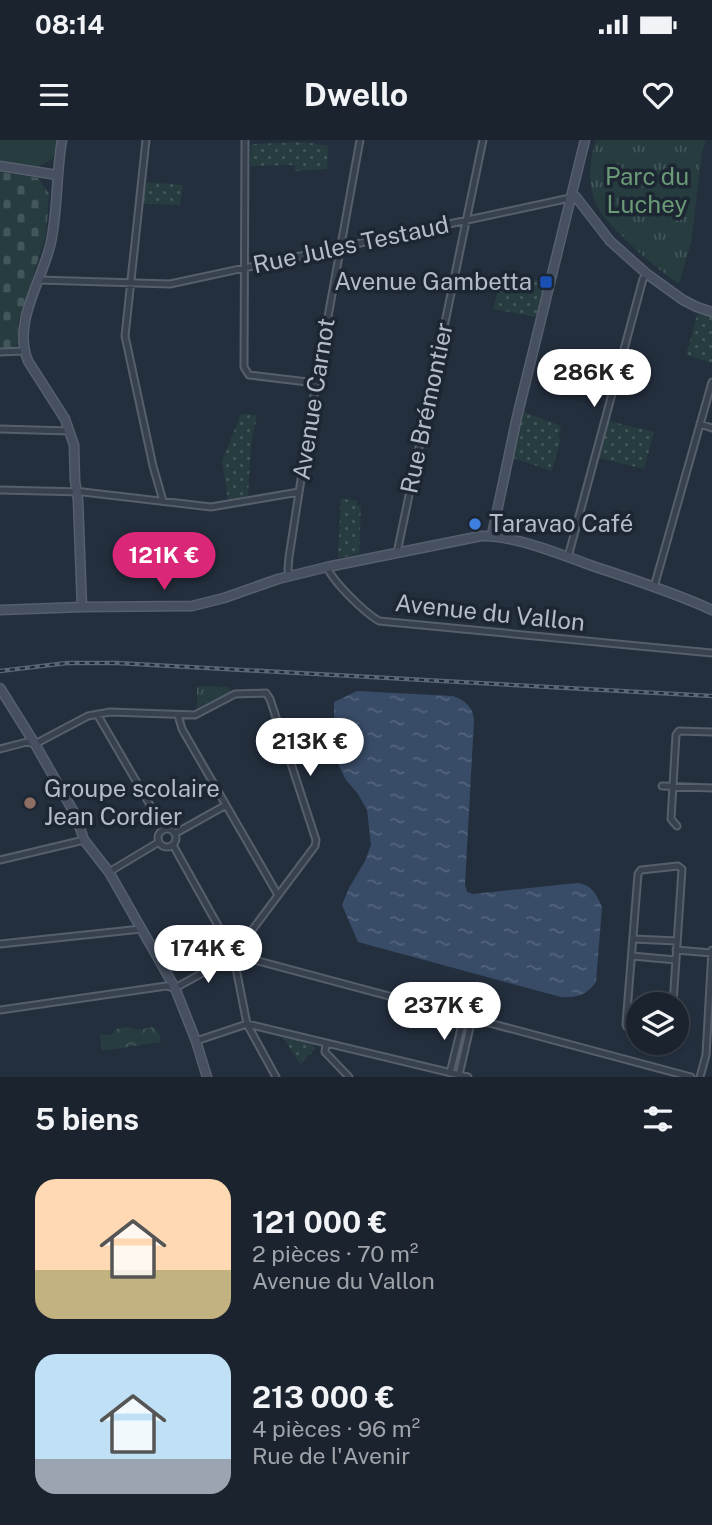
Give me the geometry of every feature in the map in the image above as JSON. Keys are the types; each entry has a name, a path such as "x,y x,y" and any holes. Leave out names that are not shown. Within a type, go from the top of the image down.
{"street":[{"path":"62,140 50,243 25,322 24,351 65,419 74,445 82,607"},
{"path":"146,140 125,335 163,501"},
{"path":"245,140 244,367 248,375 316,383"},
{"name":"Avenue Carnot","path":"289,576 289,557 316,383 360,140"},
{"name":"Rue Brémontier","path":"397,553 483,140"},
{"path":"492,535 517,417 585,140"},
{"path":"0,166 57,175"},
{"path":"570,198 576,197 610,241 647,274 684,300 712,312"},
{"name":"Rue Jules Testaud","path":"38,280 170,284 570,198"},
{"path":"568,557 643,279 647,274"},
{"path":"0,352 24,351"},
{"path":"654,587 712,382"},
{"path":"700,424 712,428"},
{"path":"0,429 70,431"},
{"path":"0,490 77,492 211,507 299,492"},
{"path":"0,610 192,606 327,567 492,535 568,557 712,610"},
{"name":"Avenue du Vallon","path":"327,567 337,581 379,621 712,653"},
{"path":"0,688 76,816 84,840 110,872 175,988 207,1077"},
{"path":"0,749 27,742 35,744 97,713 195,715 235,694 266,693 316,840 315,846 241,945 242,959"},
{"path":"97,713 164,829"},
{"path":"178,715 182,729 278,895"},
{"path":"677,826 671,819 676,735 679,731 712,732"},
{"path":"662,786 712,788"},
{"path":"176,833 226,805"},
{"path":"169,828 176,833 177,840 173,845 164,846 159,842 158,836 164,829 169,828"},
{"path":"0,860 84,840"},
{"path":"110,872 159,842"},
{"path":"173,845 231,949"},
{"path":"629,992 638,874 641,870 678,866 682,869 674,992"},
{"path":"0,944 141,929"},
{"path":"633,939 677,941"},
{"path":"231,949 240,950"},
{"path":"0,1010 166,986 175,988 228,959 231,949"},
{"path":"676,950 712,952 707,1064 701,1077"},
{"path":"632,956 676,960"},
{"path":"235,963 247,958 691,1077"},
{"path":"228,959 235,963"},
{"path":"235,963 243,1013 275,1077"},
{"path":"450,1073 464,1016"},
{"path":"458,1075 472,1019"},
{"path":"196,1041 247,1024 468,1077"},
{"path":"326,1043 326,1052 349,1077"}],"green space":[{"path":"0,140 58,140 53,159 38,167 0,161"},
{"name":"Parc du Luchey","path":"596,140 706,140 702,152 691,243 679,284 637,250 599,209 590,180"},
{"path":"305,142 328,146 327,169 295,171 295,165 250,166 253,144"},
{"path":"0,172 38,178 49,194 46,235 18,323 18,344 13,348 0,347"},
{"path":"146,182 183,185 180,205 143,204"},
{"path":"502,272 545,282 537,317 493,309"},
{"path":"698,312 712,317 712,363 686,355"},
{"path":"524,412 561,426 558,437 561,438 552,471 513,458"},
{"path":"241,414 257,415 251,445 248,496 228,500 222,461"},
{"path":"609,421 654,432 644,469 599,458"},
{"path":"341,498 357,501 357,506 361,506 359,554 338,558"},
{"path":"197,686 229,687 231,692 197,708"},
{"path":"127,1027 138,1030 153,1027 159,1033 161,1042 102,1051 100,1034 111,1035 116,1029"},
{"path":"283,1037 311,1043 316,1048 300,1064"}],"water":[{"path":"357,691 453,696 470,708 474,720 465,884 467,892 473,894 577,883 590,888 602,907 596,982 589,990 576,996 561,997 358,942 342,905 371,845 367,810 346,780 334,750 334,702"}],"railway":[{"path":"0,671 67,663 117,663 712,696"}],"place":[{"name":"Avenue Gambetta","path":"546,282"},
{"name":"Taravao Café","path":"475,524"},
{"name":"Groupe scolaire Jean Cordier","path":"30,803"}]}
